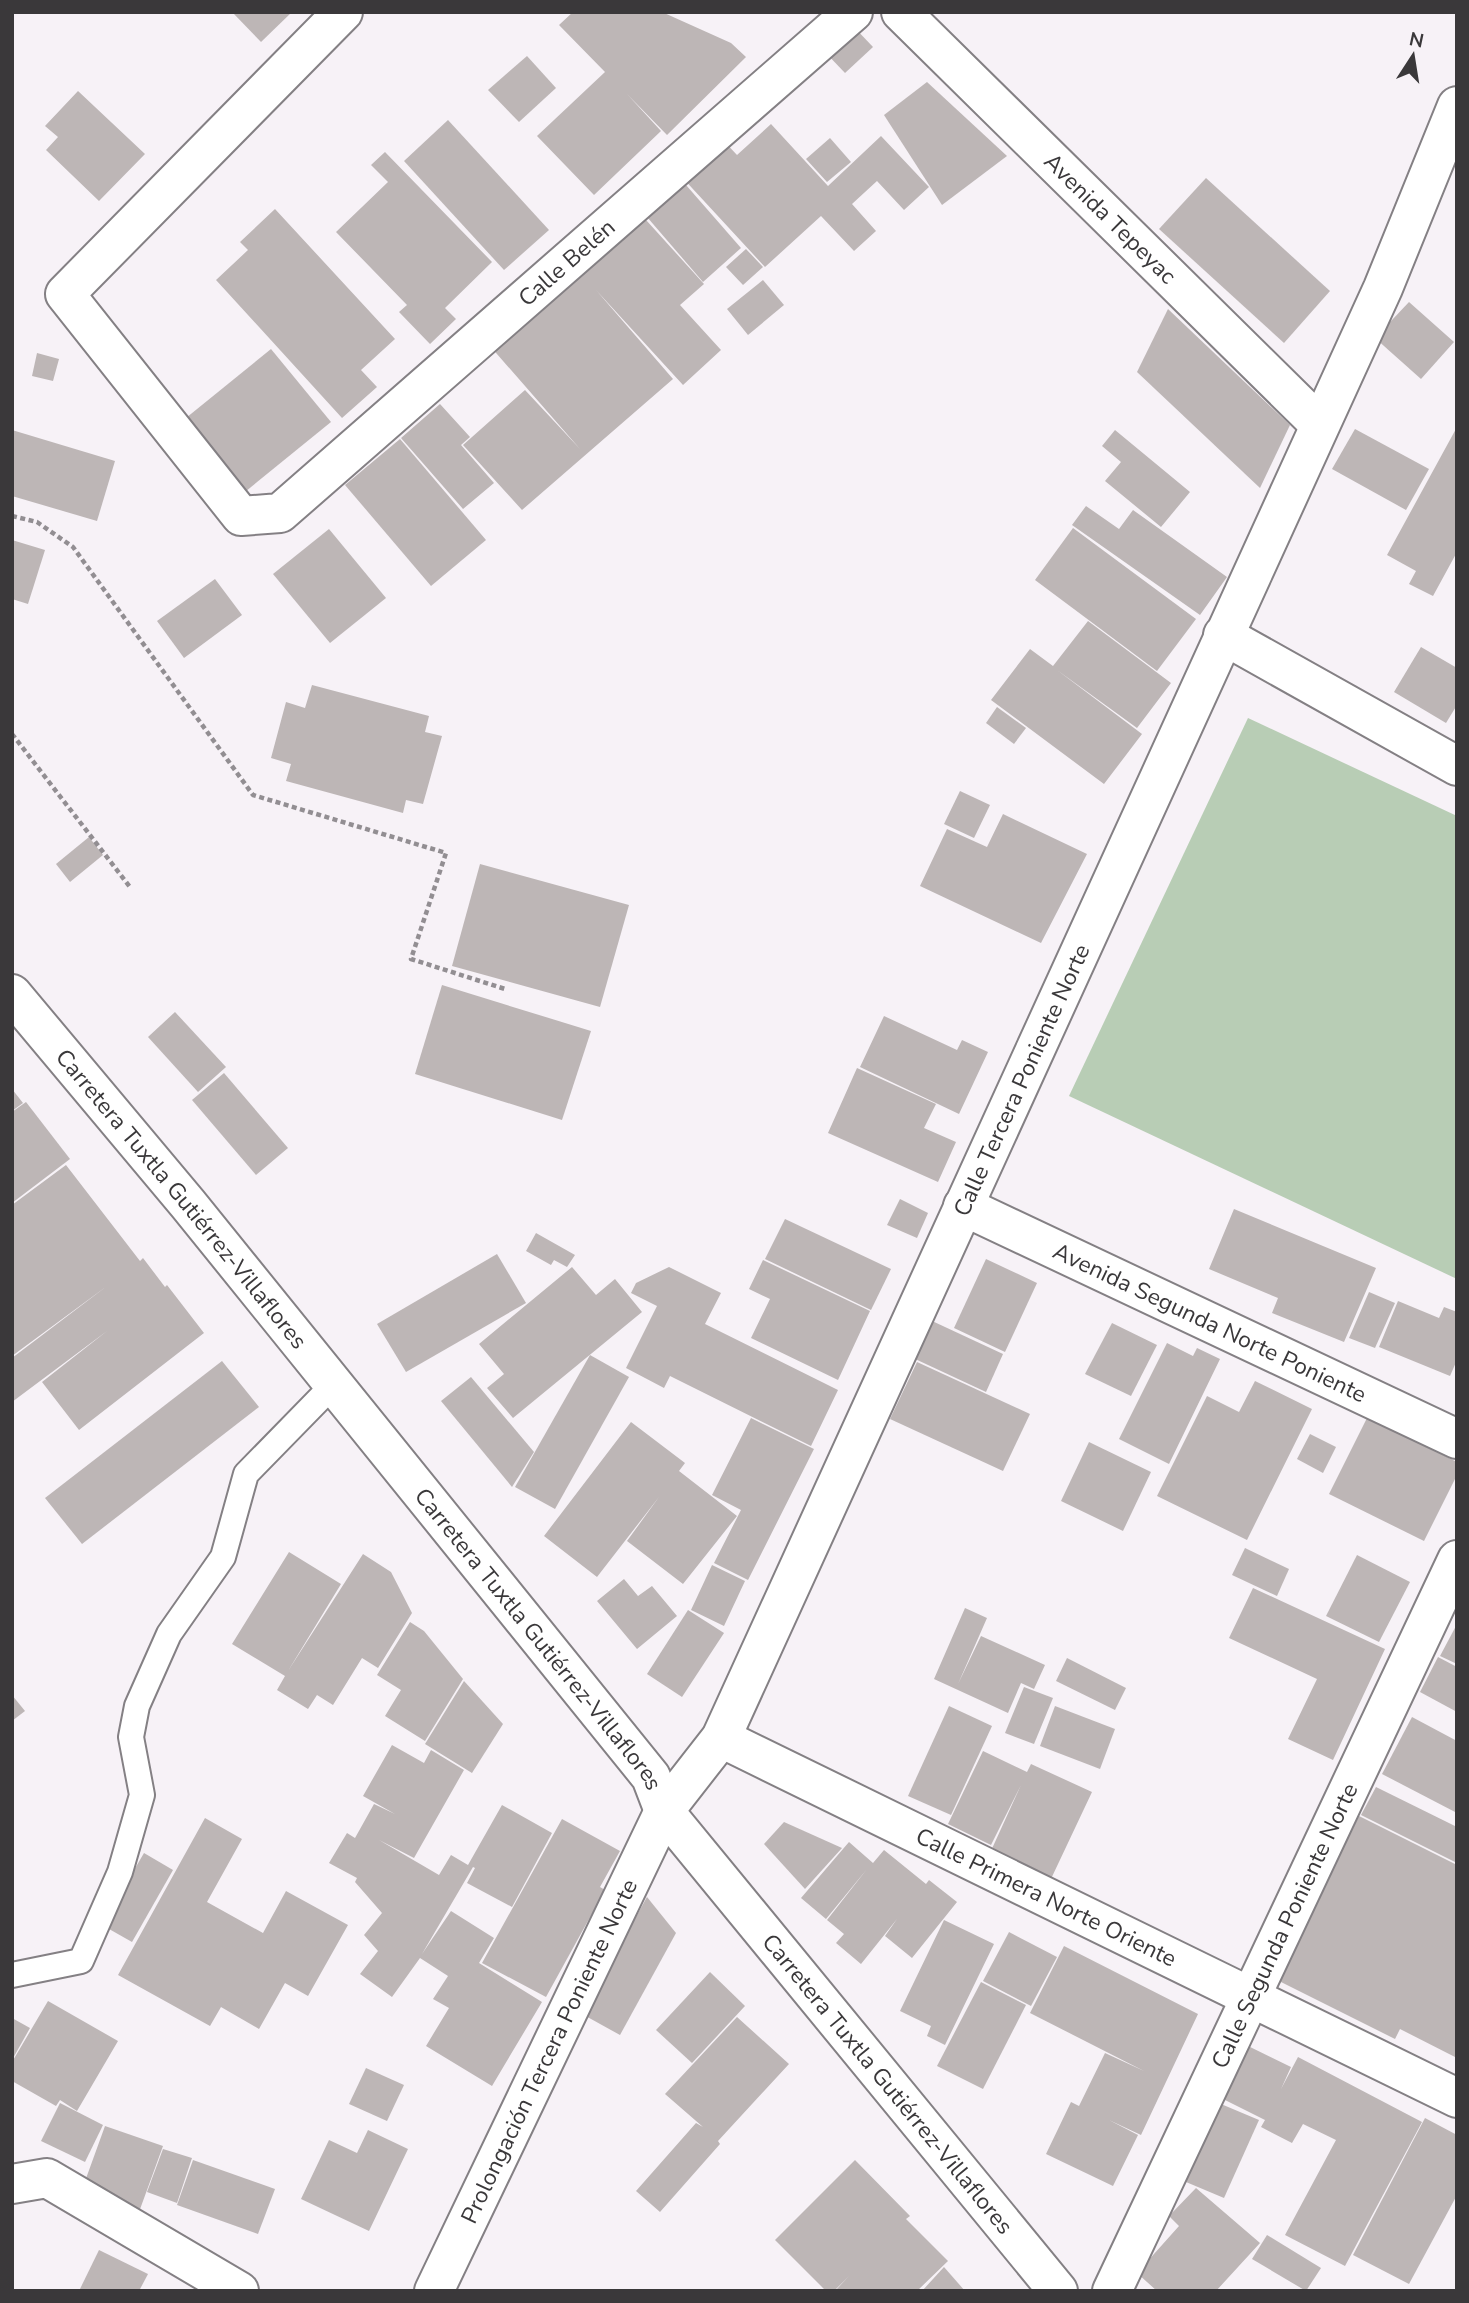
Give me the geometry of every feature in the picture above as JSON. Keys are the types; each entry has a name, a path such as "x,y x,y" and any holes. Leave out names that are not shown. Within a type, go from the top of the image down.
{"street":[{"name":"Calle Belén","path":"343,12 65,293 241,516 280,513 853,12"},
{"name":"Avenida Tepeyac","path":"901,12 1319,424"},
{"name":"Calle Tercera Poniente Norte","path":"721,1738 1383,288 1457,106"},
{"path":"1223,635 1457,766"},
{"name":"Carretera Tuxtla Gutiérrez-Villaflores","path":"12,993 651,1777 664,1811 1058,2291"},
{"name":"Avenida Segunda Norte Poniente","path":"963,1206 1457,1438"},
{"name":"Calle Segunda Poniente Norte","path":"1112,2291 1457,1560"},
{"path":"664,1811 721,1738"},
{"name":"Calle Primera Norte Oriente","path":"721,1738 1457,2098"},
{"name":"Prolongación Tercera Poniente Norte","path":"434,2291 664,1811"},
{"path":"12,2184 47,2178 239,2291"}],"lane":[{"path":"12,1975 81,1961 120,1872 142,1795 131,1737 137,1706 169,1634 223,1557 246,1474 333,1385"}],"path":[{"path":"12,516 37,522 73,547 253,795 446,853 411,958 505,989"},
{"path":"12,734 130,887"}],"green space":[{"path":"1248,718 1457,816 1457,1279 1069,1096"}],"building":[{"path":"232,12 292,12 261,42"},
{"path":"573,12 662,12 731,43 746,57 667,135 627,94 661,131 594,195 537,136 605,72 559,25"},
{"path":"853,26 873,47 845,73 825,52"},
{"path":"527,56 556,88 519,122 488,90"},
{"path":"927,82 1007,156 942,205 884,115"},
{"path":"78,91 145,154 99,201 46,150 58,137 45,126"},
{"path":"448,120 549,230 504,270 404,161"},
{"path":"771,124 828,186 881,136 929,187 904,210 877,181 852,204 876,231 854,251 821,216 765,267 680,175 721,138 737,155"},
{"path":"830,138 851,162 827,182 806,159"},
{"path":"385,152 492,262 445,308 456,319 430,344 399,312 407,305 336,232 388,182 371,165"},
{"path":"679,177 741,248 703,282 641,210"},
{"path":"1206,178 1330,291 1284,343 1159,229"},
{"path":"275,209 395,339 361,370 377,387 342,418 216,280 248,250 240,242"},
{"path":"637,210 704,284 680,305 721,350 683,385 596,290 673,379 522,510 463,445 525,390 580,449 490,346"},
{"path":"746,249 763,267 743,285 726,267"},
{"path":"763,280 784,305 748,335 727,309"},
{"path":"1409,302 1454,342 1421,379 1375,338"},
{"path":"1168,309 1290,425 1260,488 1137,372"},
{"path":"271,349 331,422 240,496 181,422"},
{"path":"37,353 59,359 53,381 32,376"},
{"path":"440,404 470,437 461,445 494,483 463,509 401,438"},
{"path":"1457,427 1457,552 1433,596 1409,584 1416,571 1387,555"},
{"path":"1355,429 1429,469 1406,510 1332,469"},
{"path":"12,430 115,461 97,521 12,496"},
{"path":"1115,430 1190,492 1161,527 1105,481 1121,462 1102,446"},
{"path":"400,439 486,540 431,586 345,485"},
{"path":"1086,506 1119,529 1133,510 1227,577 1200,615 1072,525"},
{"path":"1073,528 1196,619 1157,671 1035,580"},
{"path":"329,529 386,598 330,643 273,574"},
{"path":"12,540 45,550 28,604 12,599"},
{"path":"215,579 242,615 184,658 157,621"},
{"path":"1088,621 1171,683 1137,728 1057,670 1142,734 1104,784 991,700 1030,649 1053,666"},
{"path":"1421,647 1457,668 1457,705 1446,723 1394,692"},
{"path":"312,685 429,716 425,732 442,736 423,804 406,800 403,813 286,781 291,764 271,758 286,702 305,708"},
{"path":"997,707 1026,728 1014,744 986,723"},
{"path":"960,791 990,805 974,838 944,824"},
{"path":"1003,814 1087,854 1041,943 920,886 947,829 987,847"},
{"path":"89,837 103,855 70,882 56,864"},
{"path":"480,864 629,905 600,1007 452,966"},
{"path":"442,985 591,1031 562,1120 415,1074"},
{"path":"175,1012 226,1067 198,1092 148,1037"},
{"path":"884,1016 957,1050 962,1040 988,1052 959,1114 860,1067"},
{"path":"857,1068 936,1104 924,1128 956,1142 938,1182 828,1133"},
{"path":"224,1073 288,1148 256,1175 192,1100"},
{"path":"12,1089 23,1103 12,1111"},
{"path":"26,1102 70,1159 12,1203 12,1112"},
{"path":"66,1165 140,1261 143,1258 204,1333 79,1430 42,1382 107,1331 12,1402 12,1358 107,1286 12,1356 12,1205"},
{"path":"900,1199 928,1213 917,1238 887,1225"},
{"path":"1234,1209 1376,1268 1344,1342 1272,1313 1278,1298 1209,1269"},
{"path":"785,1219 891,1269 871,1310 765,1259"},
{"path":"536,1233 575,1255 567,1267 554,1260 551,1265 526,1251"},
{"path":"497,1254 526,1303 406,1372 377,1324"},
{"path":"986,1259 1037,1283 1005,1352 954,1328"},
{"path":"763,1260 870,1311 838,1380 751,1338 770,1299 749,1289"},
{"path":"572,1267 596,1295 615,1279 642,1312 513,1418 487,1388 504,1374 479,1344"},
{"path":"669,1267 721,1293 705,1324 838,1390 811,1446 670,1376 664,1388 626,1368 657,1306 631,1293 636,1283"},
{"path":"1369,1292 1395,1303 1375,1348 1349,1338"},
{"path":"1398,1301 1439,1318 1444,1307 1457,1312 1457,1360 1450,1376 1379,1347"},
{"path":"930,1320 1003,1354 986,1392 913,1358"},
{"path":"1112,1323 1157,1345 1131,1396 1085,1374"},
{"path":"1167,1343 1193,1356 1197,1348 1220,1359 1169,1464 1119,1439"},
{"path":"590,1355 629,1377 555,1509 515,1487"},
{"path":"222,1361 259,1407 82,1544 45,1498"},
{"path":"917,1362 1030,1414 1003,1471 890,1419"},
{"path":"471,1377 534,1452 512,1487 441,1401"},
{"path":"1255,1381 1312,1409 1247,1540 1157,1496 1207,1396 1239,1412"},
{"path":"751,1418 814,1449 748,1580 714,1563 741,1510 712,1495"},
{"path":"1367,1418 1457,1462 1457,1475 1424,1541 1329,1494"},
{"path":"631,1422 685,1463 679,1471 737,1516 683,1584 627,1541 659,1497 597,1577 544,1536"},
{"path":"1310,1434 1336,1447 1323,1473 1297,1459"},
{"path":"1089,1442 1151,1472 1123,1531 1061,1501"},
{"path":"1245,1548 1289,1569 1277,1596 1232,1575"},
{"path":"289,1552 341,1584 288,1671 363,1554 391,1572 412,1613 378,1668 362,1658 333,1705 317,1695 308,1709 277,1690 285,1676 232,1644"},
{"path":"1357,1555 1410,1582 1379,1642 1326,1616"},
{"path":"712,1565 745,1581 724,1626 691,1610"},
{"path":"624,1579 638,1596 652,1586 677,1616 637,1649 597,1601"},
{"path":"1253,1588 1385,1649 1333,1760 1288,1739 1317,1679 1229,1638"},
{"path":"965,1608 987,1618 958,1684 981,1636 1045,1665 1034,1689 1021,1683 1008,1713 934,1679"},
{"path":"688,1610 724,1633 682,1697 647,1674"},
{"path":"410,1622 424,1631 463,1679 425,1741 385,1716 401,1690 377,1675"},
{"path":"1457,1624 1457,1664 1440,1656"},
{"path":"1438,1657 1457,1667 1457,1712 1420,1692"},
{"path":"1067,1658 1126,1688 1115,1710 1056,1681"},
{"path":"464,1681 503,1724 472,1773 425,1744"},
{"path":"1024,1687 1053,1698 1034,1744 1005,1733"},
{"path":"12,1695 25,1711 12,1721"},
{"path":"949,1706 992,1726 951,1815 908,1796"},
{"path":"1055,1706 1115,1729 1100,1769 1040,1746"},
{"path":"1412,1717 1457,1741 1457,1813 1382,1774"},
{"path":"392,1745 424,1763 431,1750 464,1770 414,1858 379,1840 439,1875 451,1855 468,1865 502,1805 552,1833 512,1907 467,1883 475,1868 473,1867 422,1954 451,1911 494,1938 479,1963 542,2002 492,2086 426,2046 449,2008 433,1999 448,1976 420,1958 392,1997 360,1974 378,1951 364,1935 382,1913 355,1882 357,1878 329,1863 347,1833 355,1838 374,1804 395,1814 363,1796"},
{"path":"983,1751 1027,1772 1031,1764 1092,1792 1050,1881 990,1853 1021,1785 991,1845 948,1824"},
{"path":"1376,1787 1457,1827 1457,1863 1361,1815"},
{"path":"1359,1816 1457,1865 1455,2057 1400,2029 1395,2039 1277,1980"},
{"path":"205,1818 242,1839 207,1902 263,1933 286,1891 348,1925 308,1996 285,1983 259,2029 221,2007 210,2026 118,1975"},
{"path":"562,1819 620,1851 600,1887 605,1890 546,1997 482,1963"},
{"path":"784,1822 842,1848 805,1889 764,1844"},
{"path":"849,1842 873,1863 884,1850 926,1884 929,1880 957,1902 912,1958 885,1936 897,1919 861,1964 836,1943 844,1934 827,1920 867,1869 826,1919 801,1898"},
{"path":"144,1853 173,1870 132,1942 102,1925"},
{"path":"647,1897 676,1933 620,2035 582,2014"},
{"path":"944,1920 994,1944 945,2045 927,2036 931,2026 900,2011"},
{"path":"1009,1932 1057,1957 1031,2006 983,1981"},
{"path":"1064,1946 1198,2014 1141,2135 1109,2120 1138,2135 1113,2186 1046,2154 1071,2102 1079,2106 1105,2053 1144,2071 1030,2013"},
{"path":"710,1972 745,2006 692,2063 656,2030"},
{"path":"981,1982 1026,2005 983,2089 937,2066"},
{"path":"48,2001 118,2041 77,2111 60,2100 56,2106 12,2081 12,2062"},
{"path":"737,2017 789,2064 718,2141 720,2144 660,2212 636,2191 696,2123 703,2127 665,2094"},
{"path":"12,2018 30,2028 12,2060"},
{"path":"1244,2044 1291,2067 1281,2089 1298,2057 1422,2122 1345,2266 1285,2235 1336,2140 1303,2124 1292,2143 1261,2127 1265,2120 1217,2096"},
{"path":"366,2068 404,2085 387,2121 349,2104"},
{"path":"60,2103 103,2125 85,2162 41,2141"},
{"path":"1221,2104 1259,2120 1224,2198 1186,2182"},
{"path":"1425,2118 1457,2135 1457,2195 1409,2284 1353,2255"},
{"path":"105,2126 163,2146 139,2212 110,2202 113,2194 84,2184"},
{"path":"368,2130 408,2149 369,2231 301,2199 329,2140 357,2153"},
{"path":"163,2149 192,2158 177,2203 147,2192"},
{"path":"193,2160 275,2189 258,2234 177,2205"},
{"path":"855,2160 910,2216 906,2219 948,2261 917,2291 835,2291 849,2276 834,2291 826,2291 775,2240"},
{"path":"1196,2188 1260,2243 1216,2291 1157,2291 1137,2273 1179,2226 1169,2216"},
{"path":"1267,2235 1321,2268 1306,2291 1252,2259"},
{"path":"99,2250 148,2274 139,2291 79,2291"},
{"path":"944,2267 965,2291 922,2291"}]}
